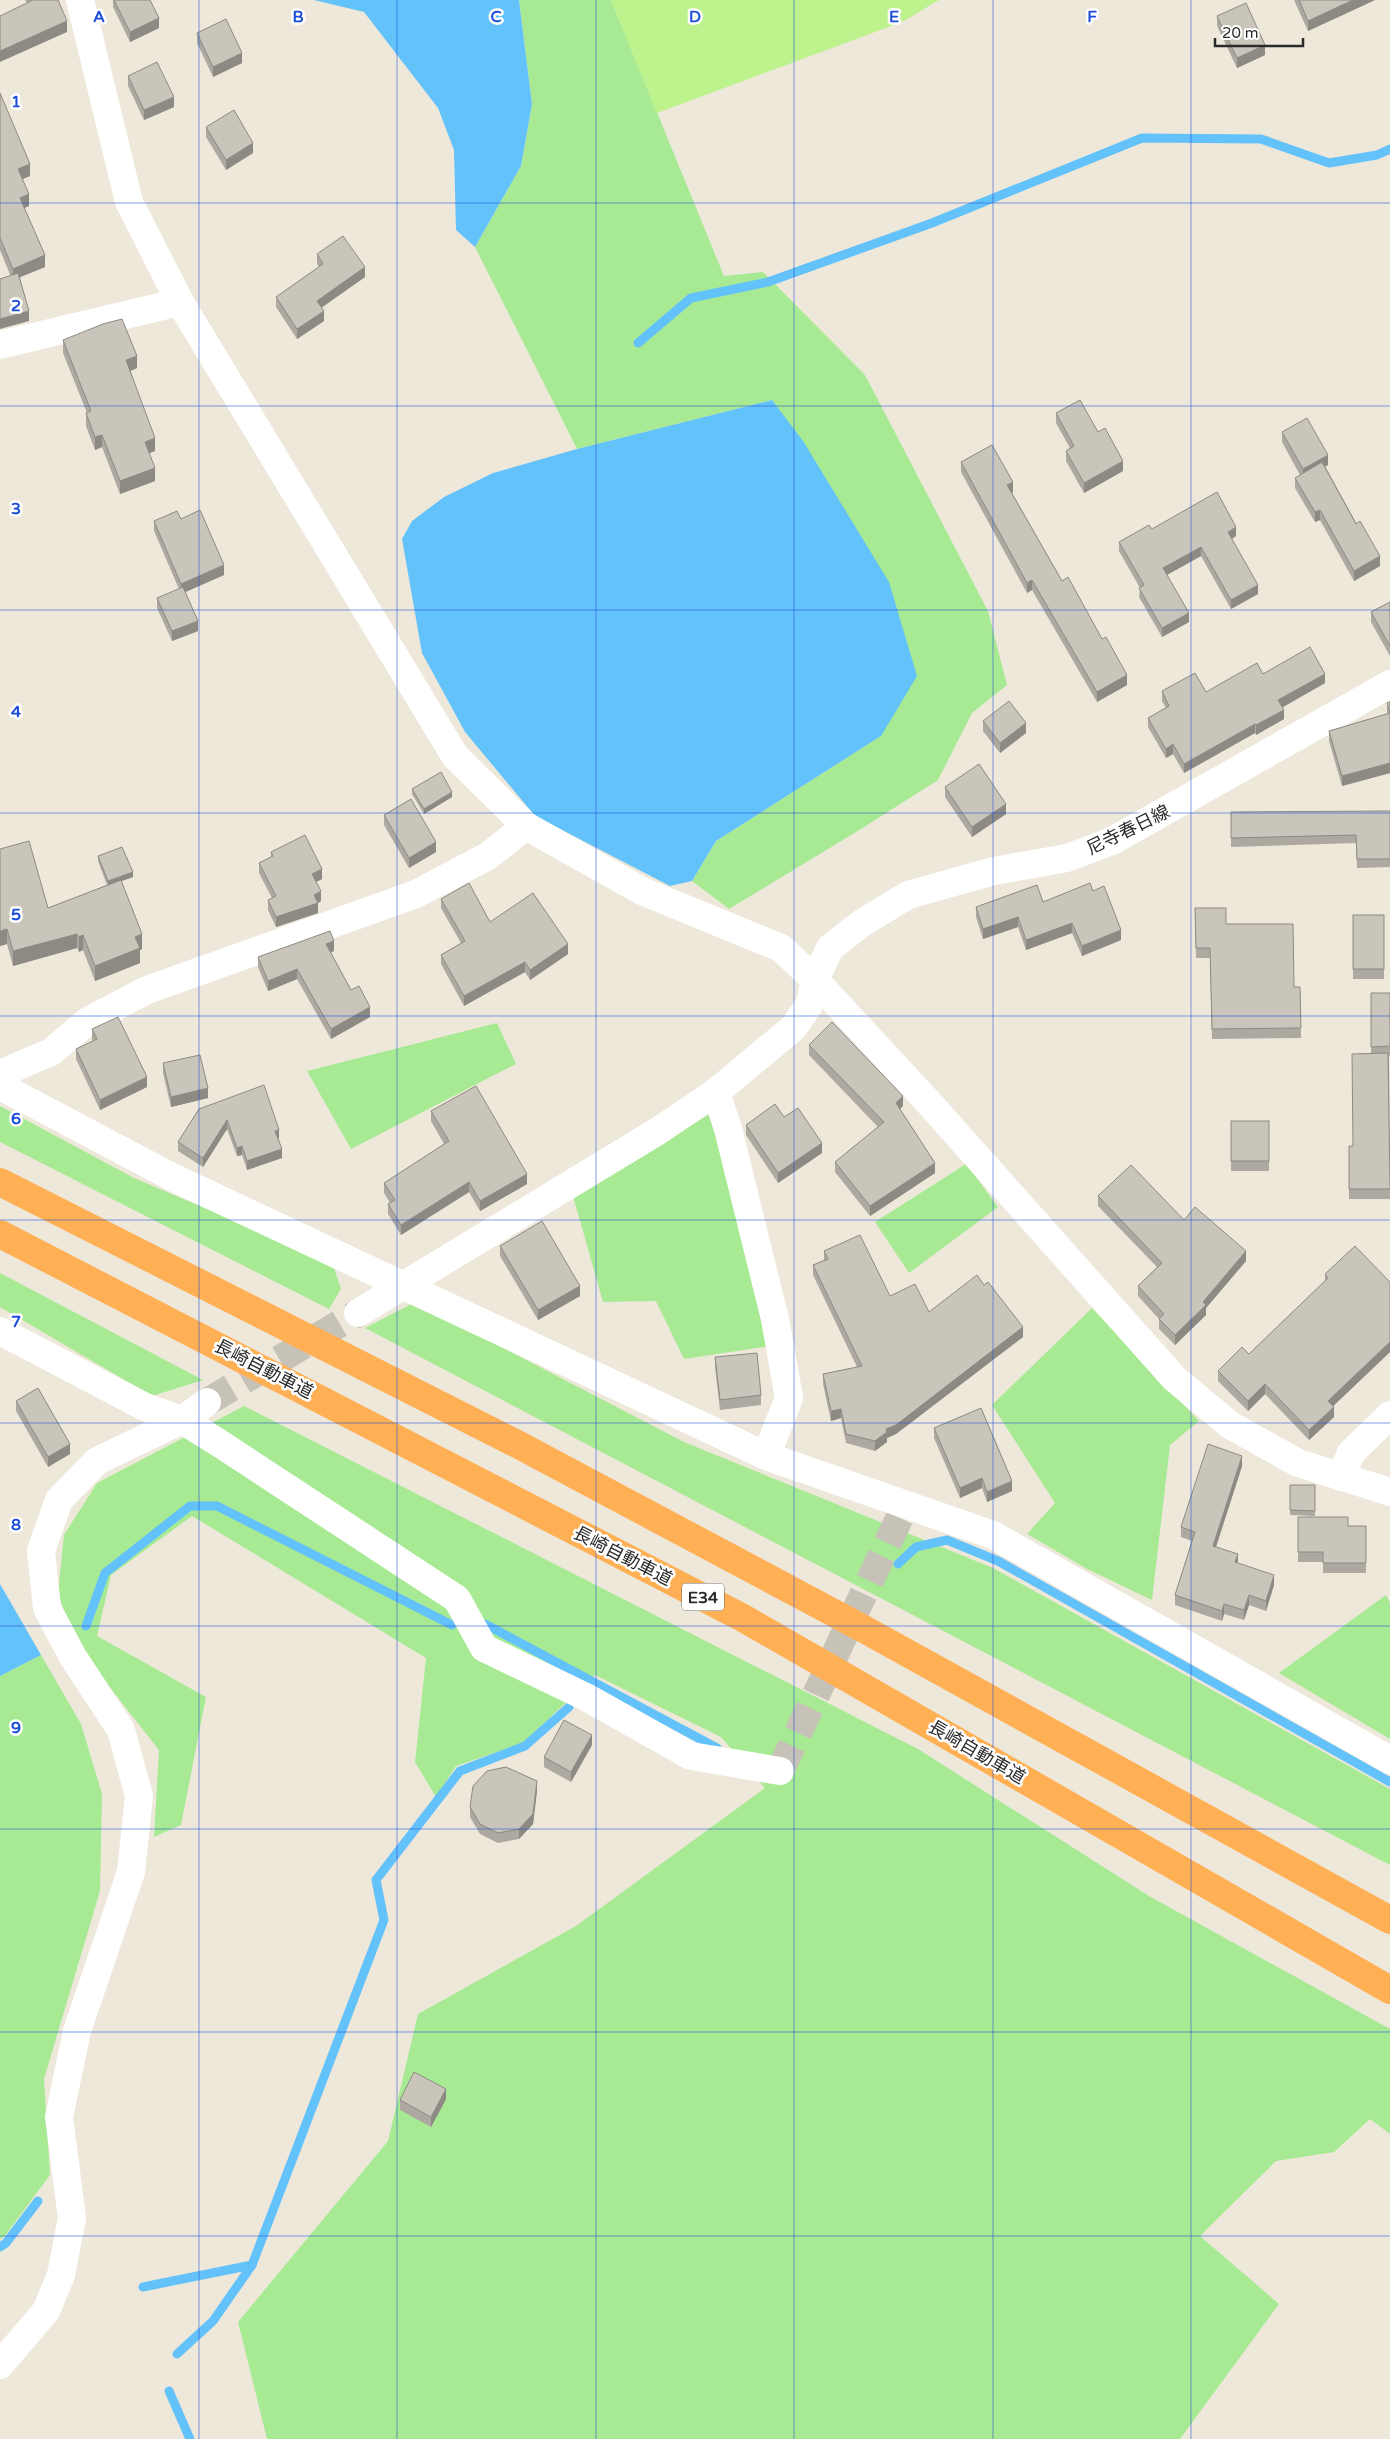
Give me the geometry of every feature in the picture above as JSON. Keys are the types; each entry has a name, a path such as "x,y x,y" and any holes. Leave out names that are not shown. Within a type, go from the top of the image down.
{"highway":[{"name":"E34","path":"0,1182 572,1474 862,1628 1390,1920"},
{"name":"長崎自動車道","path":"0,1234 743,1618 1390,1990"}],"street":[{"path":"80,0 129,202 180,302 455,756 526,826 642,891 782,948 815,980 930,1104 1174,1378 1230,1425 1298,1463 1390,1492"},
{"path":"0,345 180,302"},
{"name":"尼寺春日線","path":"358,1313 658,1131 716,1092 794,1027 810,1003 815,980 830,948 862,923 908,895 994,871 1067,858 1112,841 1390,684"},
{"path":"0,1074 51,1052 88,1021 147,990 416,894 488,856 526,826"},
{"path":"0,1086 172,1177 766,1456 993,1535 1390,1760"},
{"path":"716,1092 728,1130 773,1309 789,1398 766,1456"},
{"path":"0,1331 145,1407 182,1420 457,1599 484,1648 586,1698 692,1756 780,1771"},
{"path":"0,2365 46,2311 62,2275 72,2218 59,2118 77,2031 131,1872 139,1796 121,1730 73,1657 47,1608 41,1551 59,1500 97,1461 182,1420 207,1402"},
{"path":"1341,1477 1351,1453 1390,1414"}],"green space":[{"path":"519,0 611,0 724,276 763,272 865,375 988,611 1007,685 972,713 938,780 729,909 692,881 716,841 881,736 772,400 577,449 475,247 521,166 532,104"},
{"path":"611,0 939,0 902,22 657,113"},
{"path":"497,1023 516,1064 351,1149 307,1071"},
{"path":"0,1106 134,1178 332,1262 341,1289 329,1309 0,1142"},
{"path":"711,1113 771,1346 684,1359 656,1301 603,1302 573,1196"},
{"path":"966,1164 998,1207 909,1273 875,1222"},
{"path":"0,1273 203,1380 152,1396 0,1307"},
{"path":"415,1302 684,1442 993,1568 1390,1789 1390,1865 365,1328"},
{"path":"1092,1308 1199,1421 1170,1445 1152,1600 1087,1569 1027,1534 1055,1503 992,1405"},
{"path":"244,1406 918,1749 1149,1896 1390,2029 1390,2134 1370,2119 1334,2152 1276,2161 1200,2236 1279,2304 1180,2439 267,2439 238,2322 388,2141 418,2014 576,1926 765,1788 721,1737 595,1675 523,1743 456,1766 436,1797 415,1762 426,1658 192,1516 111,1575 97,1636 206,1697 181,1825 154,1837 159,1750 74,1642 58,1593 64,1535 97,1483"},
{"path":"1386,1595 1390,1603 1390,1739 1279,1673"},
{"path":"41,1655 81,1724 102,1794 100,1891 44,2079 50,2175 4,2237 0,2239 0,1676"}],"water":[{"path":"314,0 519,0 532,104 521,166 475,247 456,230 454,150 438,108 364,12"},
{"path":"772,400 803,441 889,582 917,676 881,736 716,841 692,881 670,886 535,816 465,732 422,653 402,539 412,521 444,497 493,473 577,449"},
{"path":"0,1584 41,1655 0,1676"}],"building":[{"path":"31,0 58,0 67,21 0,51 0,16"},
{"path":"114,0 150,0 159,18 130,32"},
{"path":"1299,0 1353,0 1308,21"},
{"path":"1246,3 1265,45 1237,58 1217,16"},
{"path":"226,19 242,53 213,67 197,33"},
{"path":"157,62 174,97 144,110 128,76"},
{"path":"0,93 30,164 18,169 29,194 20,198 45,255 13,269 0,238"},
{"path":"234,110 253,143 226,160 206,127"},
{"path":"343,236 365,267 317,301 324,311 297,329 276,297 323,264 317,254"},
{"path":"18,273 29,311 0,319 0,279"},
{"path":"122,319 137,356 126,360 155,438 145,442 155,468 120,481 102,435 95,437 86,413 91,411 63,340 103,324"},
{"path":"1080,400 1098,432 1105,428 1123,461 1084,483 1066,451 1074,446 1056,413"},
{"path":"1307,418 1328,455 1303,469 1282,432"},
{"path":"992,445 1013,482 1007,485 1062,581 1068,577 1102,639 1106,637 1127,675 1097,692 1032,580 1027,583 961,462"},
{"path":"1322,462 1356,524 1360,521 1380,556 1354,571 1320,510 1315,512 1295,478"},
{"path":"1217,492 1236,527 1228,532 1258,585 1231,600 1201,547 1163,568 1189,613 1162,628 1139,588 1144,585 1119,542 1149,525 1152,529"},
{"path":"200,510 224,565 181,584 154,521 177,511 181,519"},
{"path":"183,587 198,621 172,631 157,598"},
{"path":"1390,602 1390,646 1371,612"},
{"path":"1310,647 1325,674 1278,700 1284,710 1184,764 1173,744 1166,749 1148,718 1169,706 1162,691 1195,673 1206,692 1257,663 1263,674"},
{"path":"1009,701 1026,723 1000,743 983,721"},
{"path":"1390,702 1390,713 1387,703"},
{"path":"1390,713 1390,763 1342,776 1329,731"},
{"path":"979,764 1006,804 972,827 945,787"},
{"path":"441,772 452,792 424,809 412,789"},
{"path":"411,799 436,842 409,858 384,815"},
{"path":"1390,811 1390,859 1357,859 1356,835 1231,838 1231,812"},
{"path":"305,835 322,869 312,874 321,891 314,895 318,903 276,917 268,900 276,896 259,863 273,856 271,852"},
{"path":"29,841 48,908 121,880 142,934 135,937 140,948 95,966 83,935 79,937 77,934 13,951 7,929 0,931 0,849"},
{"path":"122,847 133,872 108,881 98,856"},
{"path":"469,883 490,922 533,893 568,944 530,970 525,962 464,996 441,955 465,941 441,899"},
{"path":"1090,883 1093,891 1104,886 1121,930 1082,946 1072,923 1026,940 1018,917 983,929 976,907 1037,885 1043,902"},
{"path":"1195,908 1226,908 1226,924 1293,924 1294,987 1300,987 1301,1028 1212,1029 1210,948 1196,948"},
{"path":"1353,915 1384,915 1384,969 1353,969"},
{"path":"330,931 334,941 326,944 351,990 359,986 370,1007 331,1029 297,969 268,981 258,957"},
{"path":"1371,993 1390,993 1390,1046 1371,1047"},
{"path":"118,1017 147,1077 100,1100 76,1049 97,1039 92,1029"},
{"path":"832,1022 903,1096 896,1103 935,1163 870,1206 835,1162 884,1122 809,1045"},
{"path":"1388,1053 1390,1189 1349,1189 1349,1146 1353,1146 1352,1054"},
{"path":"200,1055 208,1088 171,1097 163,1063"},
{"path":"264,1085 279,1130 275,1131 282,1149 247,1161 242,1146 237,1148 227,1120 203,1158 178,1142 199,1109"},
{"path":"476,1086 527,1174 480,1201 469,1182 401,1225 388,1204 395,1200 384,1183 449,1141 431,1111"},
{"path":"775,1104 784,1117 798,1108 822,1143 778,1173 746,1125"},
{"path":"1231,1121 1269,1121 1269,1161 1231,1161"},
{"path":"1131,1165 1184,1220 1195,1207 1246,1251 1203,1302 1206,1305 1175,1335 1159,1319 1164,1314 1138,1286 1162,1263 1098,1196"},
{"path":"542,1221 580,1286 538,1310 500,1246"},
{"path":"860,1235 890,1296 915,1284 929,1312 977,1275 984,1285 988,1282 1023,1327 896,1425 886,1429 887,1432 875,1441 846,1434 841,1409 831,1411 823,1374 862,1366 813,1265 828,1259 824,1251"},
{"path":"1355,1246 1390,1282 1390,1342 1328,1401 1334,1407 1309,1430 1265,1384 1248,1401 1218,1371 1242,1347 1249,1354 1328,1278 1325,1274"},
{"path":"757,1353 761,1395 720,1400 715,1357"},
{"path":"38,1388 70,1444 48,1457 16,1401"},
{"path":"981,1408 1012,1481 987,1492 982,1478 960,1488 934,1428"},
{"path":"1208,1444 1242,1456 1213,1546 1238,1554 1235,1562 1274,1575 1266,1601 1249,1595 1244,1610 1224,1604 1222,1611 1175,1595 1195,1532 1181,1527"},
{"path":"1290,1485 1315,1485 1315,1511 1290,1510"},
{"path":"1298,1517 1348,1517 1348,1526 1366,1526 1366,1563 1323,1563 1323,1552 1298,1552"},
{"path":"564,1720 592,1735 571,1772 544,1757"},
{"path":"506,1767 537,1781 533,1814 519,1829 498,1833 480,1824 470,1807 473,1786 487,1771"},
{"path":"414,2072 446,2089 431,2117 400,2100"}],"waterway":[{"path":"638,343 691,298 768,282 932,223 1142,138 1261,139 1329,163 1377,155 1390,149"},
{"path":"86,1626 105,1573 190,1506 217,1506 452,1625"},
{"path":"898,1564 916,1547 947,1540 998,1561 1390,1782"},
{"path":"485,1624 717,1748"},
{"path":"177,2354 213,2321 252,2265 384,1920 376,1880 460,1771 525,1746 569,1707"},
{"path":"0,2247 6,2243 38,2201"},
{"path":"143,2287 252,2265"},
{"path":"169,2391 190,2439"}],"tunnel":[{"path":"207,1402 358,1313"},
{"path":"780,1771 906,1504"}]}
